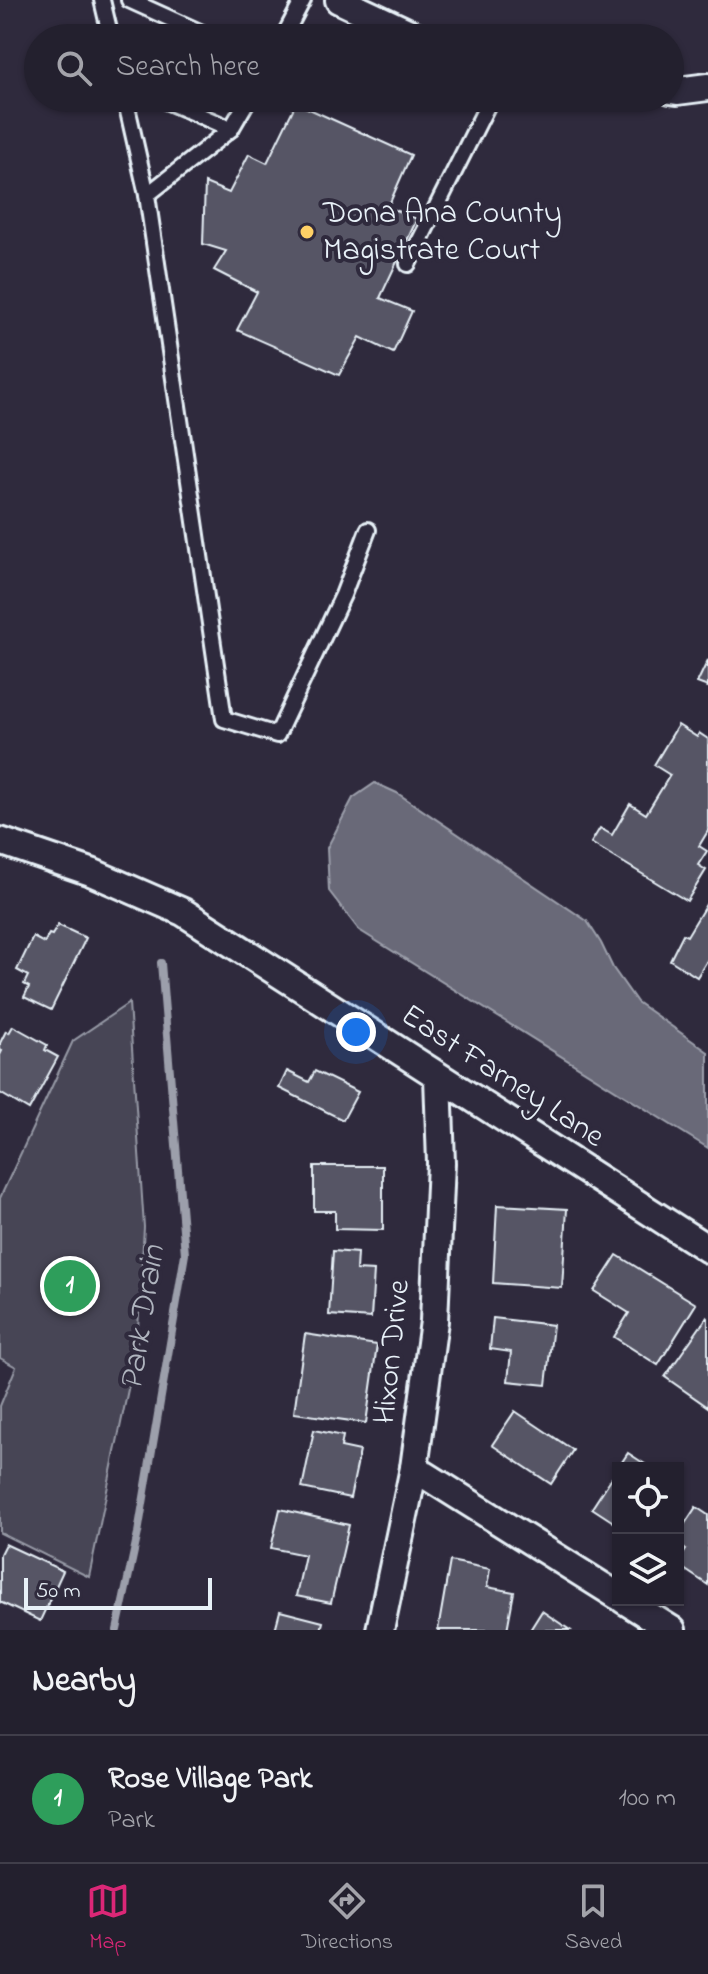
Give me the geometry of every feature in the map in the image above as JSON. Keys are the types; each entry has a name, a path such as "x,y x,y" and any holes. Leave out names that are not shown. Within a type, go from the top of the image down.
{"street":[{"path":"339,0 390,24"},
{"path":"684,90 708,87"},
{"name":"East Farney Lane","path":"1,845 91,872 183,912 708,1249"},
{"name":"Hixon Drive","path":"380,1630 414,1468 434,1321 441,1163 438,1077"},
{"path":"414,1468 612,1592"},
{"path":"634,1606 672,1630"}],"lane":[{"path":"102,0 108,24"},
{"path":"129,0 182,24"},
{"path":"290,24 303,0"},
{"path":"128,112 147,195 224,719 277,735 343,595 368,530"},
{"path":"192,112 231,129"},
{"path":"147,195 231,129 241,112"},
{"path":"408,264 484,112"}],"shaded area":[{"path":"129,1003 144,1227 137,1346 89,1577 0,1533 0,1406 16,1367 0,1358 0,1198 73,1041"}],"water":[{"path":"375,783 397,793 587,921 613,968 637,1002 708,1052 708,1148 359,930 329,891 327,848 353,798"}],"building":[{"name":"Dona Ana County Magistrate Court","path":"292,112 316,112 411,155 388,207 417,219 380,298 412,311 393,353 360,337 339,375 237,330 257,292 214,270 226,251 203,244 205,183 229,193 249,154 267,163"},
{"path":"708,660 708,687 697,683"},
{"path":"678,725 697,737 699,733 708,739 708,831 699,846 707,851 698,865 706,870 687,901 591,843 600,828 612,835 630,804 646,814 670,775 654,765"},
{"path":"708,901 708,959 697,977 670,960 683,934 687,936"},
{"path":"58,925 86,938 51,1010 24,997 29,987 24,984 28,976 17,970 33,937 44,943"},
{"path":"13,1026 47,1045 45,1050 58,1057 29,1110 0,1093 0,1043 6,1031 9,1033"},
{"path":"287,1071 309,1082 315,1071 358,1092 343,1120 279,1088"},
{"path":"314,1166 383,1166 383,1230 335,1229 335,1211 314,1211"},
{"path":"497,1205 567,1209 562,1288 493,1283"},
{"path":"333,1251 357,1253 356,1270 374,1271 371,1318 329,1315"},
{"path":"617,1255 696,1304 658,1365 614,1337 629,1313 594,1291"},
{"path":"493,1318 553,1325 546,1385 508,1381 511,1352 490,1349"},
{"path":"708,1318 708,1407 665,1377"},
{"path":"305,1334 377,1345 366,1423 294,1413"},
{"path":"515,1411 573,1450 551,1484 492,1445"},
{"path":"314,1430 343,1436 341,1447 360,1451 350,1498 302,1488"},
{"path":"628,1453 642,1462 622,1462"},
{"path":"612,1477 612,1521 592,1508"},
{"path":"696,1507 708,1515 708,1585 684,1569 684,1525"},
{"path":"280,1509 349,1525 331,1603 296,1596 305,1555 271,1548"},
{"path":"5,1544 63,1571 40,1621 0,1602 0,1554"},
{"path":"450,1561 490,1569 487,1587 514,1592 507,1630 438,1630"},
{"path":"280,1611 323,1622 321,1630 275,1630"},
{"path":"542,1611 570,1630 530,1630"}],"waterway":[{"name":"Park Drain","path":"117,1630 138,1533 185,1254 161,963"}],"place":[{"name":"Dona Ana County Magistrate Court","path":"307,232"},
{"name":"Rose Village Park","path":"70,1286"}]}
